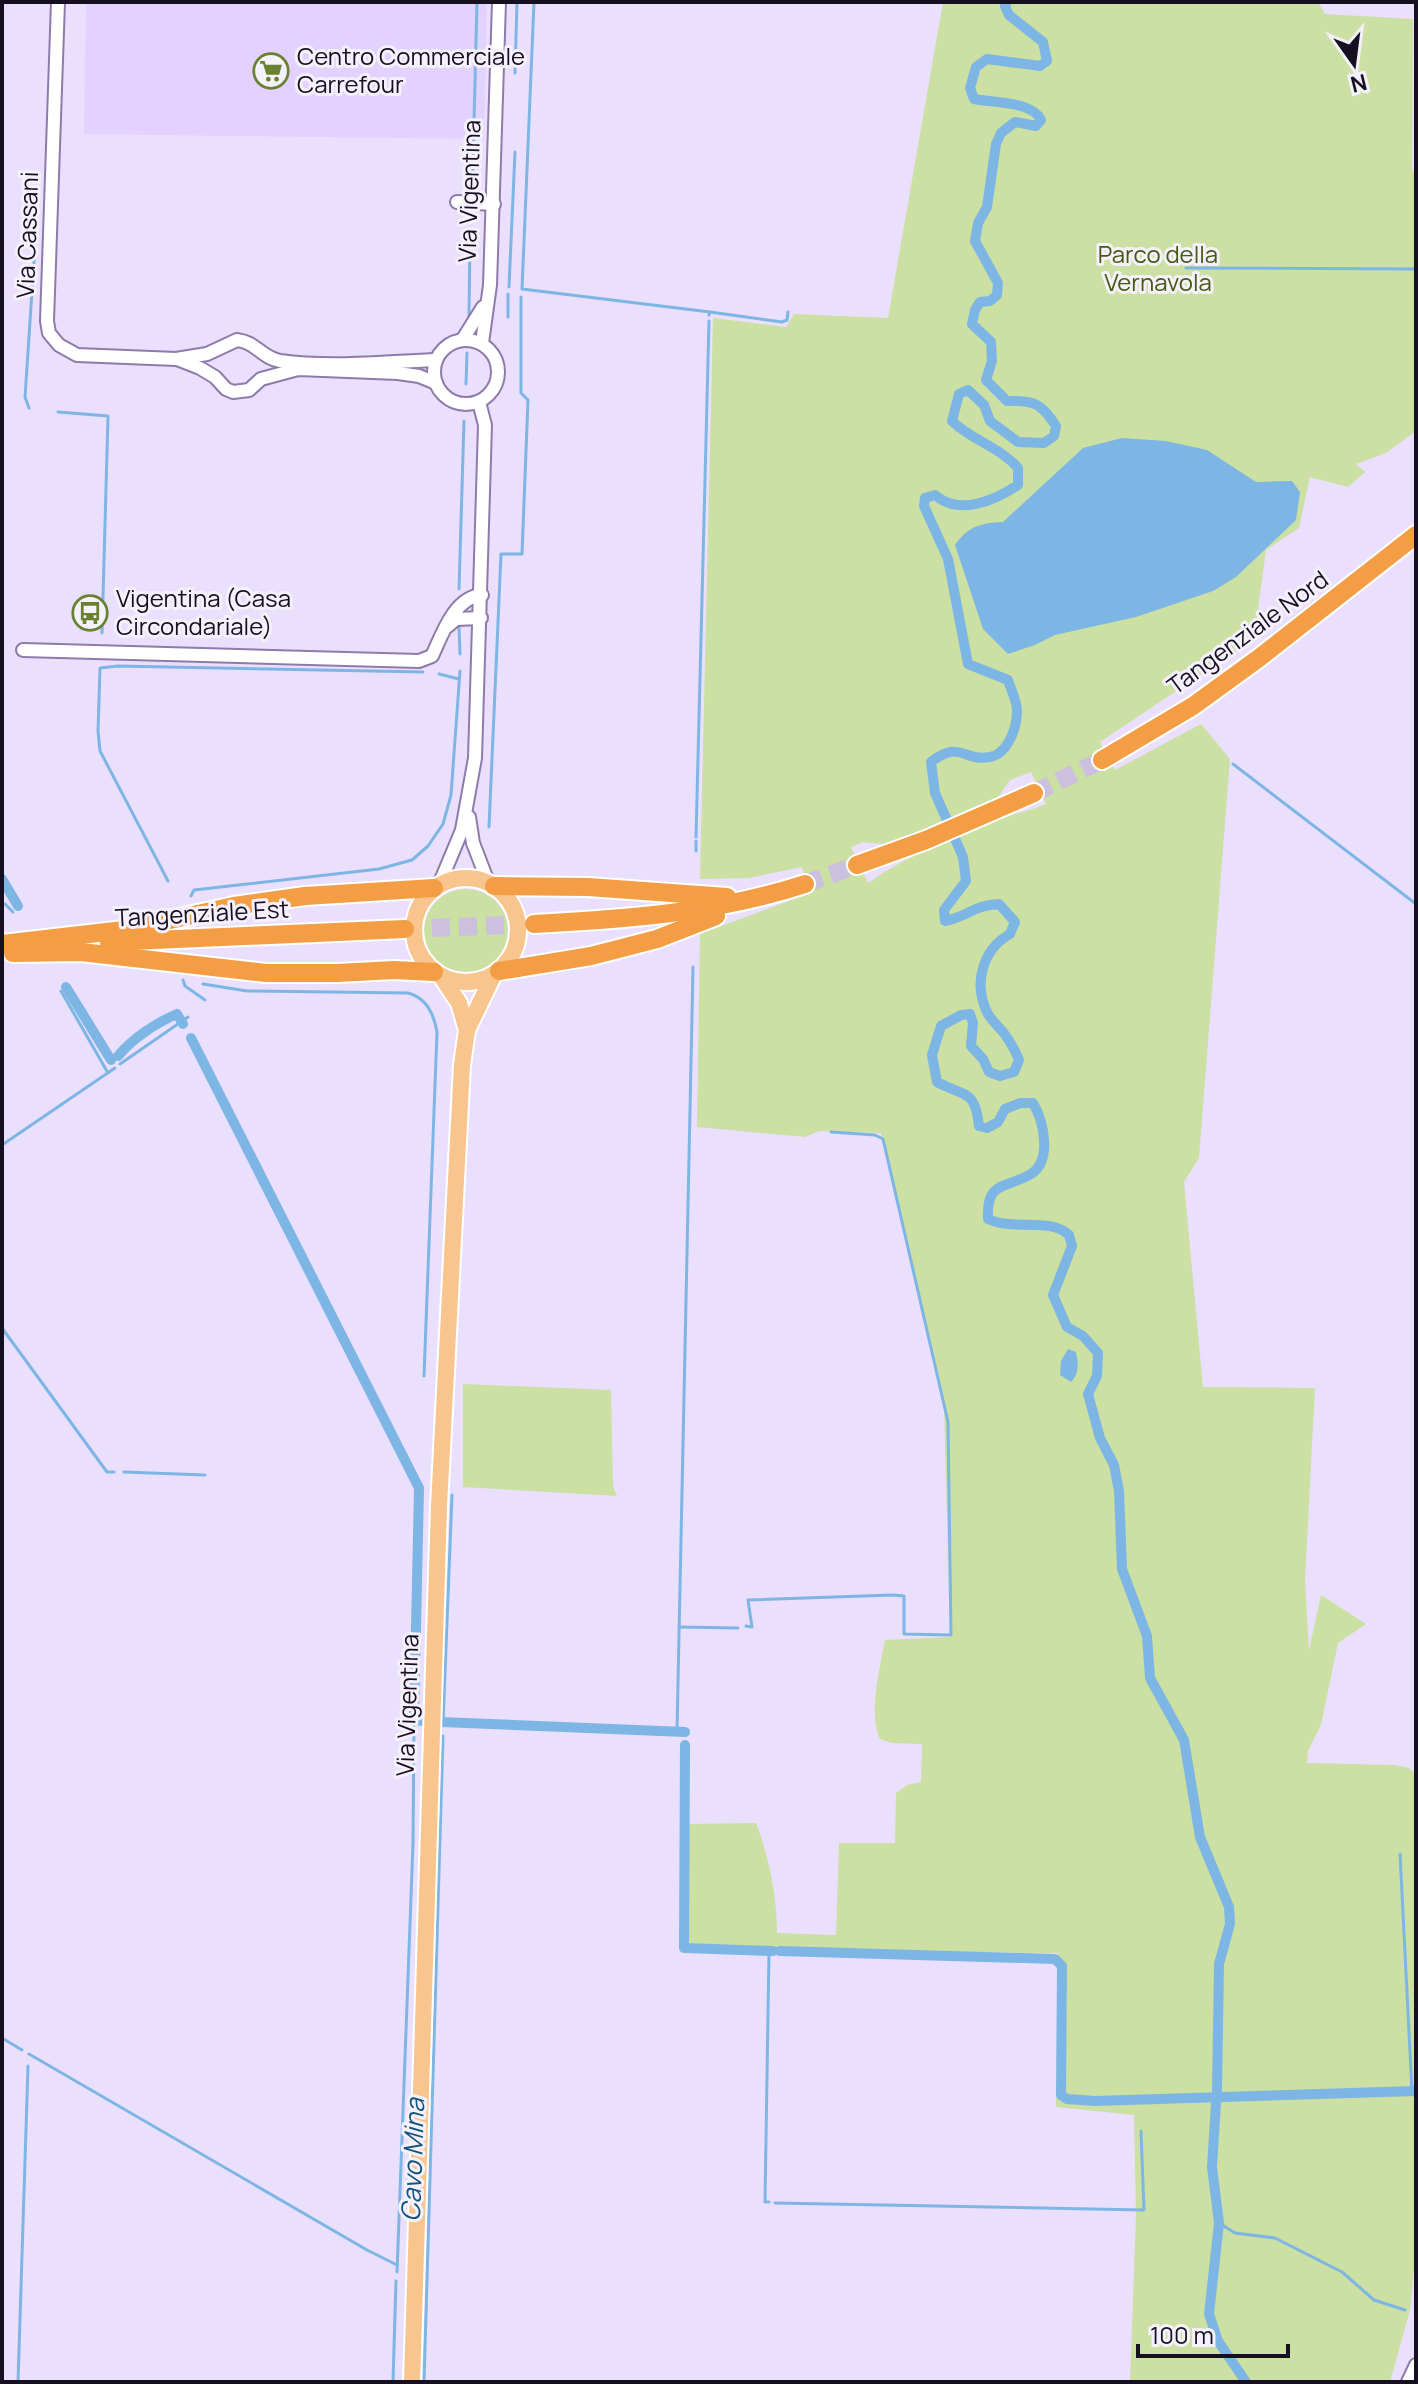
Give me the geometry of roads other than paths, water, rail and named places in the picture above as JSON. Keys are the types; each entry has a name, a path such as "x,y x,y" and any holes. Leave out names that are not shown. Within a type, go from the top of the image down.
{"highway":[{"name":"Tangenziale Nord","path":"1102,760 1193,706 1416,535"},
{"path":"1381,563 1416,552"},
{"path":"857,865 1034,793"},
{"path":"491,884 762,898"},
{"path":"496,972 591,956 657,939 805,884"},
{"path":"2,948 124,930 234,906 305,896 436,887"},
{"path":"534,924 680,914 762,898"},
{"name":"Tangenziale Est","path":"2,948 405,929"},
{"path":"2,948 94,953 266,973 394,970 438,974"}],"main road":[{"path":"436,887 462,877 491,884"},
{"name":"Via Vigentina","path":"412,2382 439,1506 462,1065 467,1030 496,972 512,955 518,929 511,903 491,884"},
{"name":"Via Vigentina","path":"436,887 417,910 414,941 420,955 459,1003 467,1030"},
{"path":"438,974 471,982 496,972"}],"street":[{"name":"Via Cassani","path":"58,2 47,321 49,333 59,345 77,355 176,359 207,354 237,340 254,345 262,355 293,362 436,360"},
{"name":"Via Vigentina","path":"482,343 490,285 499,2"},
{"path":"457,202 494,204"},
{"name":"Via Vigentina","path":"463,339 479,316 490,285"},
{"path":"463,339 482,343 490,349 499,368 495,388 479,402 458,403 449,399 436,383 436,360 447,346 463,339"},
{"path":"215,377 213,363 218,350"},
{"path":"261,379 265,363 262,355"},
{"name":"Via Cassani","path":"176,359 215,377 226,389 242,392 261,379 298,369 398,373 419,376 436,383"},
{"name":"Via Vigentina","path":"436,887 462,830 475,758 485,425 479,402"},
{"path":"23,650 419,661 432,656 451,617 461,605 472,596 482,595"},
{"path":"445,628 456,619 481,618"},
{"name":"Via Vigentina","path":"468,809 473,843 491,884"},
{"path":"1408,2382 1416,2363"}],"water":[{"path":"1122,438 1166,441 1207,450 1256,482 1292,481 1300,492 1296,520 1236,577 1213,591 1136,617 1055,635 1008,654 983,629 955,545 976,527 1003,522 1083,448"},
{"path":"1068,1349 1076,1352 1077,1360 1077,1371 1071,1382 1060,1375 1061,1361"}],"waterway":[{"path":"472,200 477,2"},
{"path":"515,73 517,2"},
{"path":"534,2 522,289 710,312"},
{"path":"1007,2 1005,6 1009,15 1043,42 1047,61 1040,66 987,59 976,67 970,88 974,99 1021,106 1041,120 1036,126 1015,122 1001,133 996,144 987,207 978,223 975,241 998,283 997,295 990,301 980,302 972,324 991,342 992,361 986,380 1007,401 1037,405 1056,426 1054,436 1044,443 1018,442 990,421 984,405 968,390 959,394 952,421 1011,461 1018,468 1018,485 976,504 955,505 935,495 925,498 924,506 948,559 968,664 1008,680 1017,707 1010,739 996,755 981,758 949,752 931,762 935,793 963,857 966,881 944,910 945,921 999,904 1015,922 1010,934 993,948 987,958 981,990 988,1015 1008,1039 1019,1060 1014,1072 1000,1076 989,1072 983,1059 971,1046 973,1023 970,1014 961,1015 941,1026 932,1055 937,1082 971,1100 979,1126 987,1128 998,1122 1005,1109 1020,1103 1033,1103 1040,1119 1044,1150 1038,1168 994,1192 988,1206 988,1219 1052,1227 1069,1235 1072,1246 1053,1295 1067,1327 1083,1336 1098,1353 1097,1376 1088,1394 1100,1438 1114,1465 1119,1491 1122,1569 1147,1636 1150,1678 1184,1740 1200,1837 1229,1907 1230,1924 1219,1964 1217,2091"},
{"path":"509,287 515,152"},
{"path":"29,408 25,397 36,231"},
{"path":"469,317 470,233"},
{"path":"1186,268 1416,269"},
{"path":"508,294 508,317"},
{"path":"489,827 501,554 522,554 528,400 521,393 521,297"},
{"path":"709,315 710,312 782,322 787,320 788,312"},
{"path":"696,837 709,321"},
{"path":"466,384 467,353"},
{"path":"58,412 108,416 102,633"},
{"path":"459,589 464,421"},
{"path":"459,627 460,654"},
{"path":"168,881 100,751 100,668 423,672"},
{"path":"191,896 194,890 379,869 412,860 428,846 443,824 451,795 460,671"},
{"path":"439,674 459,679"},
{"path":"1233,764 1416,904"},
{"path":"696,841 696,851"},
{"path":"2,879 18,906"},
{"path":"5,904 13,912"},
{"path":"677,1731 693,967"},
{"path":"183,980 185,986 205,1000"},
{"path":"203,984 247,991 408,993 415,995 428,1008 437,1032 424,1376"},
{"path":"66,987 111,1060"},
{"path":"61,991 108,1073"},
{"path":"118,1056 153,1026 177,1014 183,1024"},
{"path":"120,1064 188,1017"},
{"path":"191,1038 419,1488 414,1720 423,1721"},
{"path":"2,1145 115,1068"},
{"path":"746,1626 752,1627 748,1600 892,1595 904,1596 904,1634 951,1635 948,1422 883,1139 875,1135 831,1132"},
{"path":"2,1328 107,1472 114,1472"},
{"path":"124,1472 205,1475"},
{"path":"443,1724 452,1495"},
{"path":"679,1627 738,1628"},
{"path":"397,2272 413,1843 414,1720"},
{"path":"441,1722 685,1732"},
{"name":"Cavo Mina","path":"424,2382 443,1736"},
{"path":"685,1745 684,1948 773,1951"},
{"path":"1400,1854 1412,2092"},
{"path":"780,1951 1055,1959 1062,1966 1061,2095 1067,2099 1095,2101 1416,2091"},
{"path":"769,1952 765,2202 769,2202"},
{"path":"2,2038 22,2050"},
{"path":"29,2054 397,2265"},
{"path":"18,2382 28,2066"},
{"path":"1216,2104 1212,2167 1219,2223 1209,2314 1218,2341 1246,2382"},
{"path":"775,2203 1144,2210 1141,2131"},
{"path":"1219,2223 1235,2233 1275,2238 1342,2272 1374,2300 1405,2310"},
{"path":"393,2382 396,2281"}],"tunnel":[{"path":"1034,793 1102,760"},
{"path":"805,884 857,865"},
{"path":"405,929 534,924"}],"place":[{"name":"Centro Commerciale Carrefour","path":"271,71"},
{"name":"Vigentina (Casa Circondariale)","path":"90,613"}],"park label":[{"name":"Parco della Vernavola","path":"1158,269"}]}
